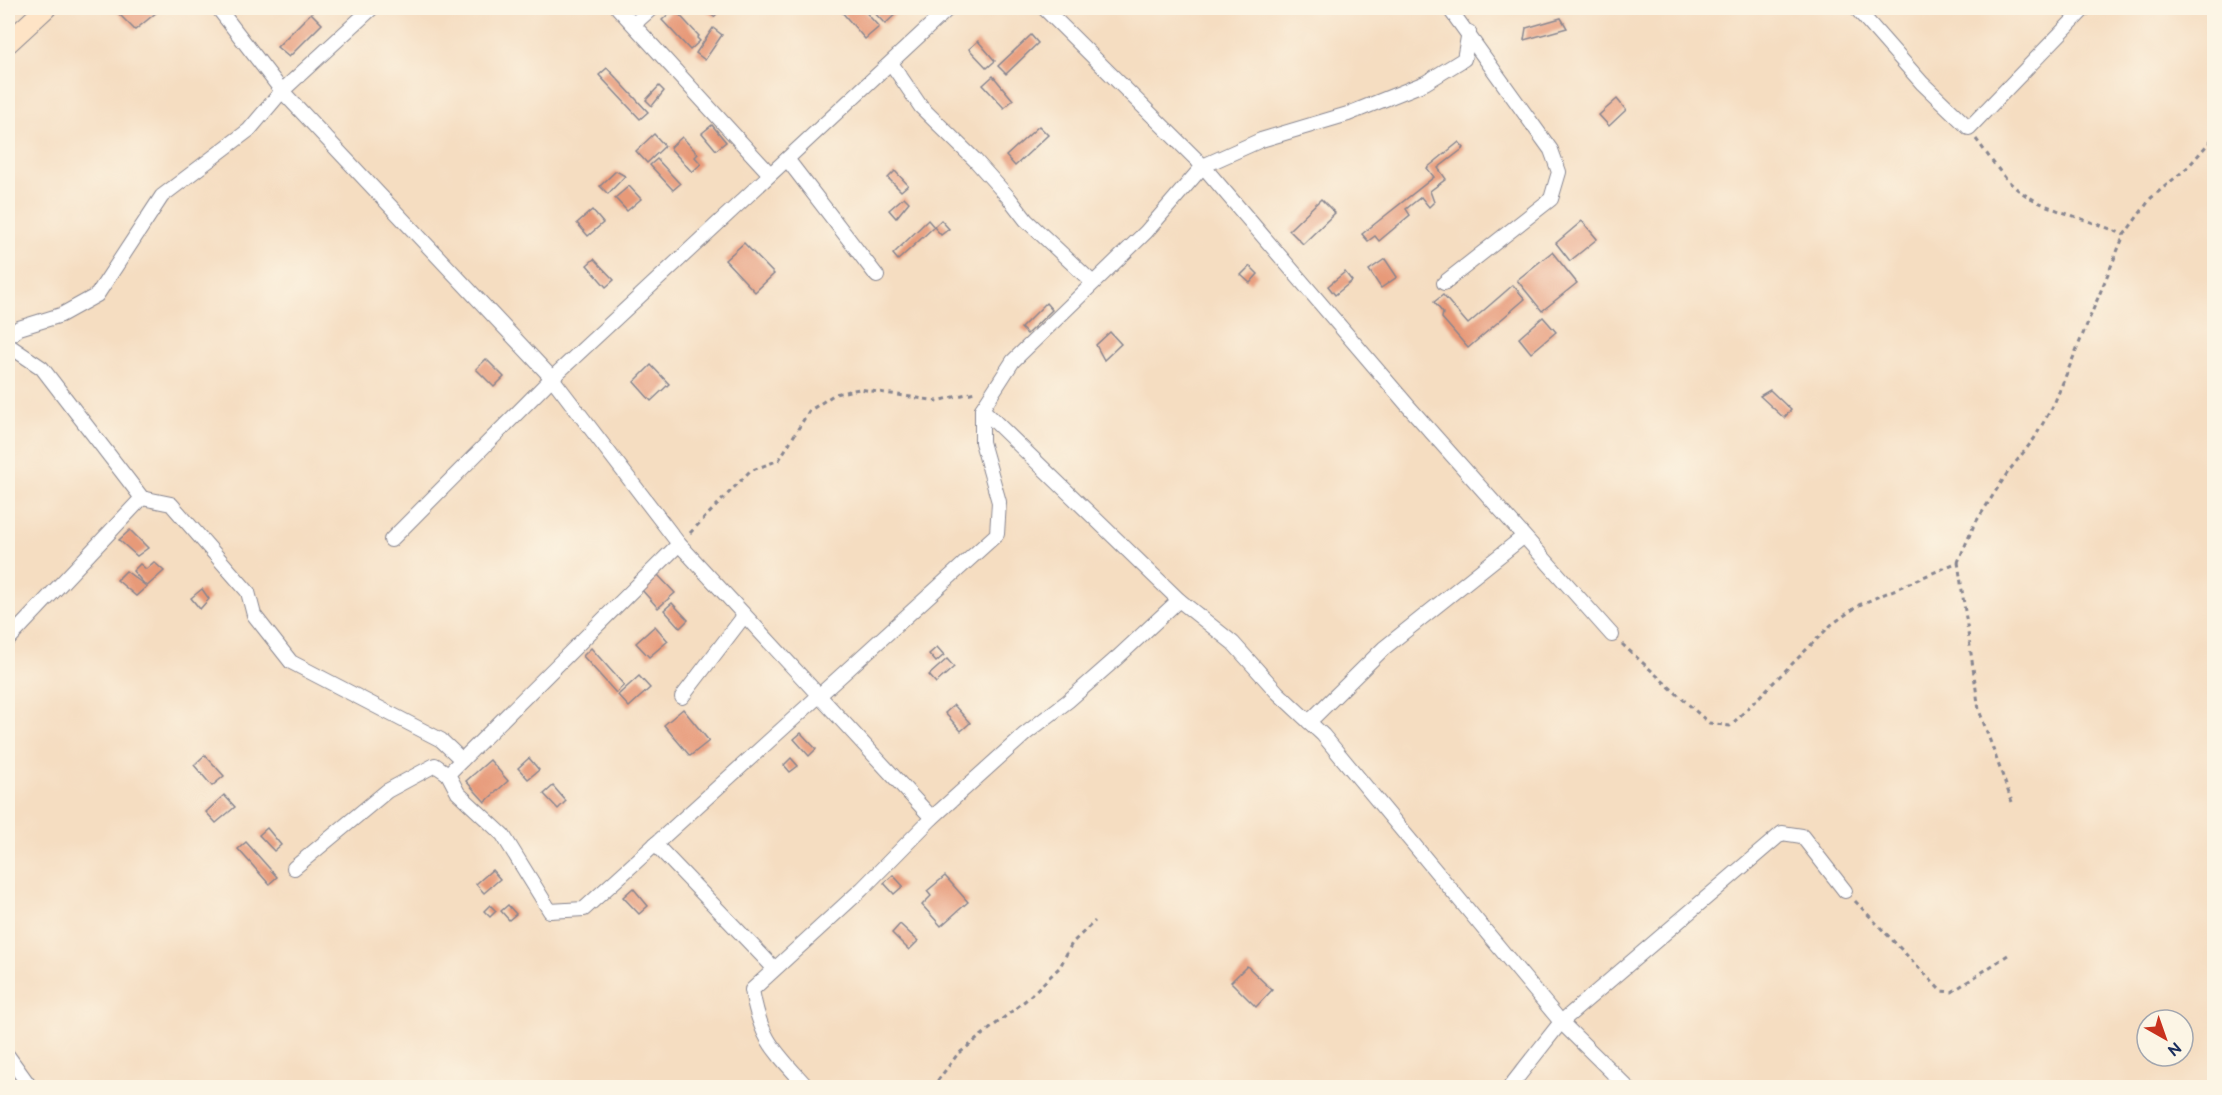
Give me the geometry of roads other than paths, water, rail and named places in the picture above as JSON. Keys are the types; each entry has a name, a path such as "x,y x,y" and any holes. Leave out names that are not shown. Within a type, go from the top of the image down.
{"main road":[{"path":"8,43 46,8"}],"street":[{"path":"218,8 282,91 552,378 680,544 817,696 932,818"},
{"path":"8,337 19,328 61,315 97,295 162,196 249,130 282,91 372,8"},
{"path":"618,8 770,174"},
{"path":"634,24 652,8"},
{"path":"391,540 552,378 949,8"},
{"path":"1044,8 1203,166 1523,537 1612,635"},
{"path":"1444,283 1551,198 1559,172 1551,150 1469,32 1449,8"},
{"path":"1856,8 1922,83 1969,128 2085,8"},
{"path":"294,868 387,791 435,765 448,774 458,793 503,836 550,911 584,909 997,534 999,502 982,442 982,409 1013,361 1146,232 1203,166 1261,140 1348,114 1425,83 1464,59 1469,32"},
{"path":"891,63 921,107 982,168 1026,220 1093,283"},
{"path":"787,159 877,276"},
{"path":"8,345 42,368 142,498 171,504 248,592 254,615 291,662 441,740 462,760"},
{"path":"982,409 1179,600 1233,643 1309,722 1561,1022 1629,1088"},
{"path":"8,640 142,498"},
{"path":"1309,722 1384,648 1523,537"},
{"path":"448,774 680,544"},
{"path":"808,1088 770,1046 758,1022 752,990 862,890 932,818 1025,734 1110,664 1179,600"},
{"path":"682,697 744,616"},
{"path":"1509,1088 1561,1022 1782,833 1802,836 1845,891"},
{"path":"656,844 774,968"},
{"path":"8,1056 30,1088"}]}
